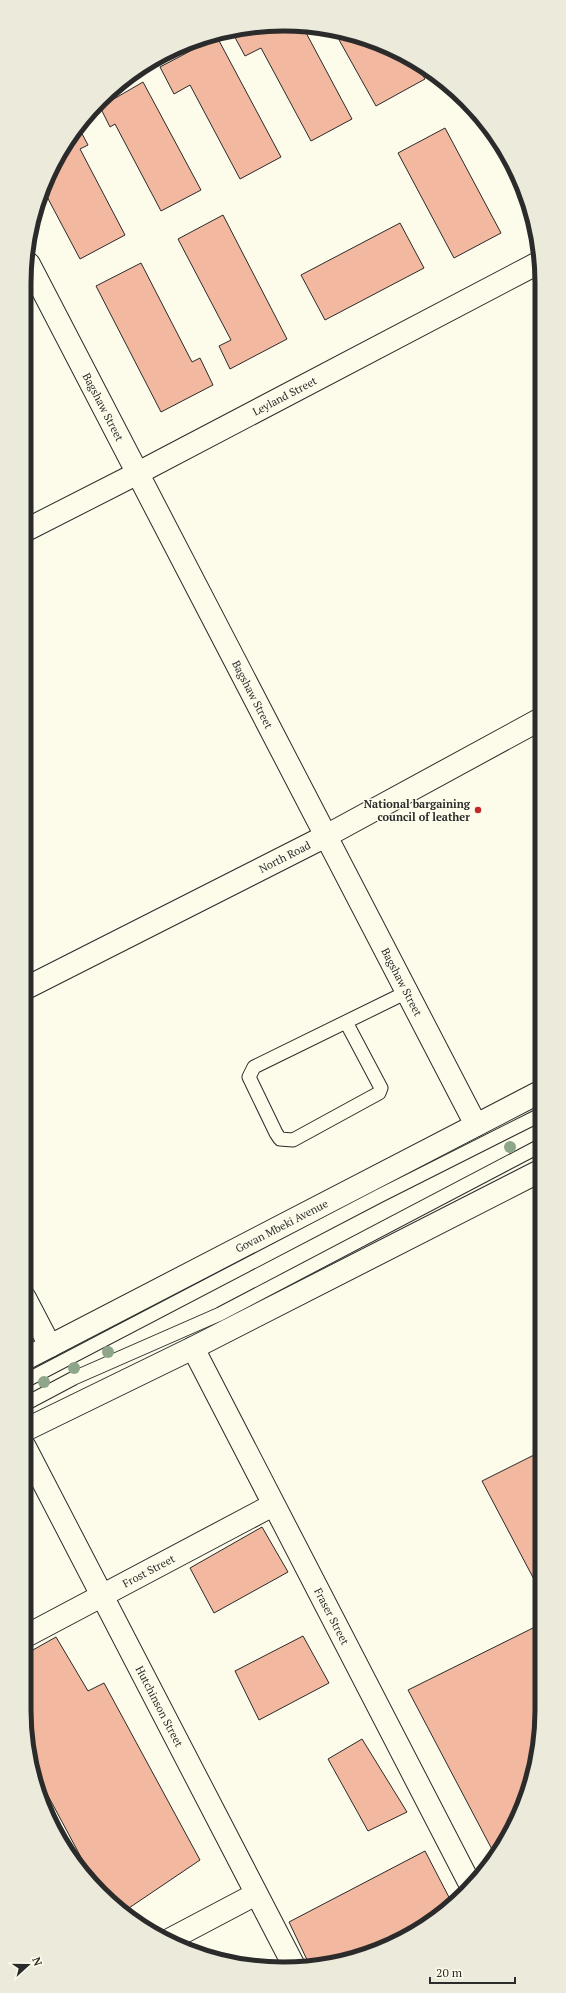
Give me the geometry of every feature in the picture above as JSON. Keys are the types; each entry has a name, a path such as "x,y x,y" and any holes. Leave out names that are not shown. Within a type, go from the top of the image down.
{"street":[{"name":"Leyland Street","path":"31,527 534,265"},
{"name":"Bagshaw Street","path":"32,269 476,1125"},
{"name":"North Road","path":"31,985 326,836 535,722"},
{"name":"Govan Mbeki Avenue","path":"31,1355 535,1095"},
{"path":"31,1427 193,1348 535,1174"},
{"path":"31,1310 50,1346"},
{"name":"Fraser Street","path":"193,1348 468,1880"},
{"name":"Hutchinson Street","path":"31,1459 292,1961"},
{"name":"Frost Street","path":"31,1633 103,1597 273,1505"},
{"path":"174,1937 256,1894"}],"lane":[{"path":"346,1022 381,1088 380,1093 292,1140 280,1139 249,1077 254,1067 407,992"},
{"path":"31,1378 372,1199 535,1118"},
{"path":"31,1401 74,1378 220,1314 535,1149"}],"building":[{"path":"283,31 306,32 352,119 311,141 261,48 245,56 234,36 250,33"},
{"path":"338,37 364,44 394,57 421,72 425,79 376,106"},
{"path":"219,40 281,157 240,179 190,85 174,94 160,67 205,43"},
{"path":"143,82 201,190 161,211 115,124 110,127 101,109 108,103"},
{"path":"445,128 501,233 454,258 398,153"},
{"path":"81,132 88,145 80,149 125,235 80,259 46,196 65,157"},
{"path":"223,215 287,339 230,369 219,346 231,340 178,239"},
{"path":"400,223 424,268 325,320 301,275"},
{"path":"141,263 192,362 200,358 213,385 161,412 96,286"},
{"path":"535,1454 535,1581 482,1481"},
{"path":"262,1527 288,1572 214,1613 190,1568"},
{"path":"535,1627 535,1710 533,1743 530,1759 522,1791 516,1806 493,1851 408,1690"},
{"path":"303,1636 329,1683 259,1720 235,1671"},
{"path":"56,1637 88,1691 104,1683 200,1860 128,1908 105,1888 86,1866 43,1786 33,1743 31,1710 31,1651"},
{"path":"362,1739 407,1812 368,1831 328,1759"},
{"path":"425,1851 450,1898 423,1920 379,1943 364,1949 316,1960 307,1961 289,1922"}],"place":[{"name":"National bargaining council of leather","path":"478,810"}]}
